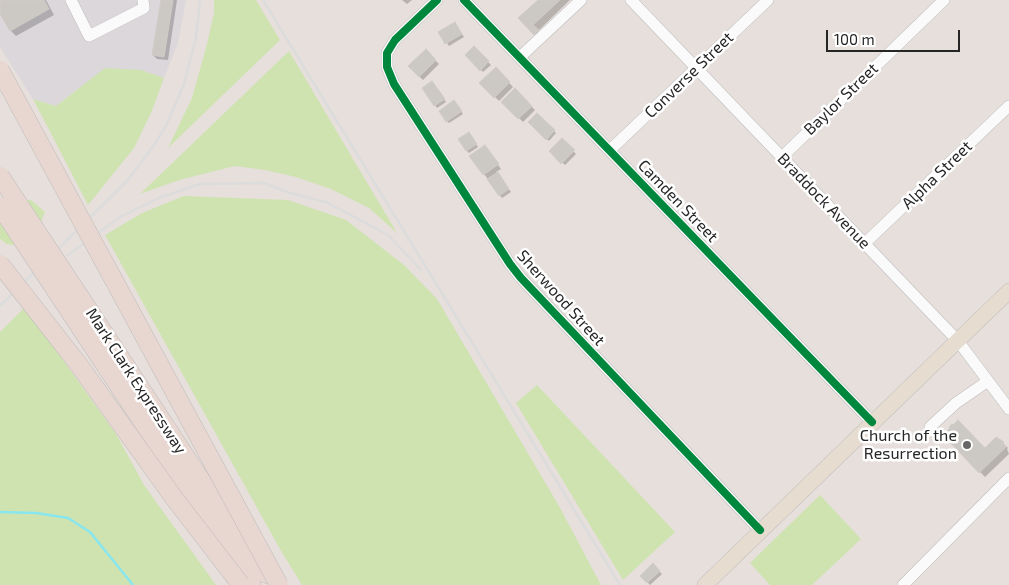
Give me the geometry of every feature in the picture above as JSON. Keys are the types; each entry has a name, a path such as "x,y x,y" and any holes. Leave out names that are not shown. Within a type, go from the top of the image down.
{"highway":[{"path":"0,70 279,585"},
{"name":"Mark Clark Expressway","path":"0,176 174,440 274,585"},
{"name":"Mark Clark Expressway","path":"0,206 252,585"},
{"path":"0,264 79,365 174,498 241,585"}],"main road":[{"path":"705,585 1009,291"}],"street":[{"path":"71,0 89,36 144,8 143,0"},
{"name":"Sherwood Street","path":"437,0 395,40 387,53 387,67 394,84 516,271 760,530"},
{"name":"Camden Street","path":"464,0 872,422"},
{"path":"520,57 581,0"},
{"name":"Braddock Avenue","path":"631,0 958,341 1009,409"},
{"name":"Converse Street","path":"610,150 768,0"},
{"name":"Baylor Street","path":"782,157 944,0"},
{"name":"Alpha Street","path":"864,244 1009,106"},
{"path":"930,427 956,403 988,381"},
{"path":"903,585 1009,478"}],"shaded area":[{"path":"0,0 186,0 178,43 164,78 141,70 77,89 56,106 33,99 0,47"}],"green space":[{"path":"214,0 256,0 280,40 168,148 192,98 214,13"},
{"path":"289,51 397,233 369,208 331,189 296,177 265,170 235,166 179,180 140,194"},
{"path":"105,68 141,70 164,78 151,113 134,148 88,205 33,99 56,106"},
{"path":"184,196 288,200 346,220 404,265 437,299 559,506 601,585 302,585 280,549 105,235 142,213"},
{"path":"31,200 45,212 38,229 20,246 7,244 0,239 0,209 13,202"},
{"path":"25,307 116,434 144,485 216,585 0,585 0,332"},
{"path":"537,385 675,532 623,580 516,403"},
{"path":"820,495 861,539 812,585 770,585 750,563"}],"building":[{"path":"0,0 44,0 49,9 10,31 0,14"},
{"path":"161,0 173,0 164,57 152,55"},
{"path":"538,0 560,0 533,25 539,30 534,35 518,18"},
{"path":"455,22 462,34 445,44 438,32"},
{"path":"474,46 489,61 480,71 465,55"},
{"path":"426,49 436,60 419,77 408,66"},
{"path":"496,67 510,82 494,98 479,83"},
{"path":"432,81 445,99 434,106 422,88"},
{"path":"515,88 532,106 518,119 501,102"},
{"path":"454,100 462,111 446,122 439,111"},
{"path":"537,113 555,130 546,140 528,122"},
{"path":"469,132 477,144 466,151 458,139"},
{"path":"562,138 575,150 561,164 549,151"},
{"path":"485,145 499,164 483,175 469,156"},
{"path":"498,172 509,189 499,196 487,179"},
{"name":"Church of the Resurrection","path":"958,420 985,448 996,437 1004,442 1002,443 1006,447 979,473 943,435"},
{"path":"653,563 660,571 647,583 640,576"}],"waterway":[{"path":"0,512 36,513 68,518 90,532 133,585"}],"railway":[{"path":"0,306 127,181 154,145 166,126 184,84 196,38 200,0"},
{"path":"263,0 620,585"},
{"path":"68,255 120,217 159,198 200,184 264,183 290,193 326,202 388,235 421,270"}],"cycle path":[{"path":"437,0 395,40 387,53 387,67 394,84 510,264 521,278 760,530"},
{"path":"464,0 872,422"}],"place":[{"name":"Church of the Resurrection","path":"967,445"}]}
